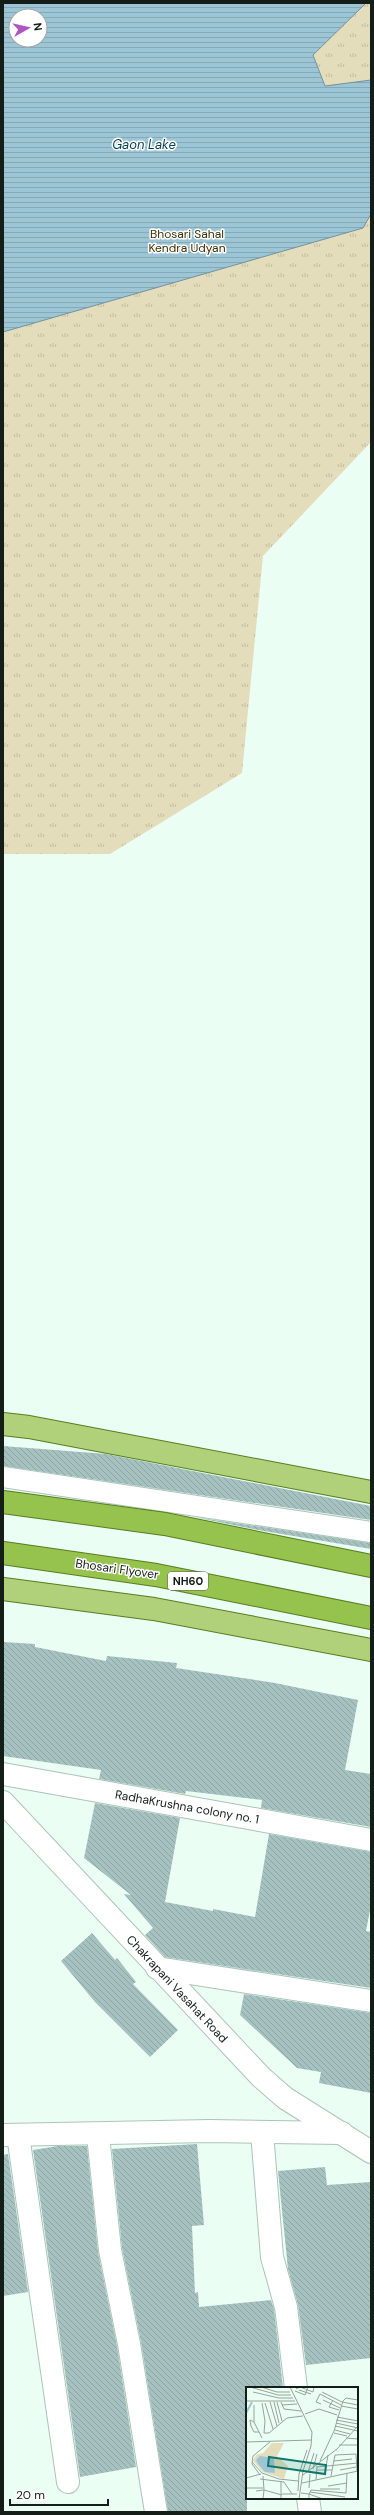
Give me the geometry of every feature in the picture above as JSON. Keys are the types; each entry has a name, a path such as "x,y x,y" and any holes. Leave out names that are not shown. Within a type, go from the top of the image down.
{"highway":[{"path":"3,1502 165,1524 371,1566"},
{"name":"Bhosari Flyover","path":"3,1554 156,1575 371,1618"}],"main road":[{"path":"3,1424 37,1428 371,1492"},
{"path":"3,1590 154,1609 371,1650"}],"street":[{"name":"RadhaKrushna colony no. 1","path":"3,1774 371,1840"},
{"name":"Chakrapani Vasahat Road","path":"3,1802 157,1968 261,2077 285,2098 344,2133 371,2152"},
{"path":"157,1968 371,2001"},
{"path":"262,2132 272,2257 286,2307 296,2387"},
{"path":"68,2482 11,2135 262,2132 344,2133"},
{"path":"98,2134 110,2250 129,2344 156,2512"},
{"path":"308,2499 310,2512"}],"lane":[{"path":"3,1477 371,1532"}],"green space":[{"name":"Bhosari Sahal Kendra Udyan","path":"3,3 371,3 371,442 263,556 242,773 110,854 3,854"}],"water":[{"name":"Gaon Lake","path":"3,3 366,3 313,55 325,86 371,80 371,214 363,228 3,332"}],"building":[{"path":"3,1446 106,1454 371,1506 371,1520 3,1466"},
{"path":"194,1517 371,1543 371,1549 258,1530"},
{"path":"3,1642 35,1644 35,1647 106,1661 107,1656 177,1663 176,1668 275,1683 358,1700 345,1770 371,1774 371,1827 261,1808 262,1800 186,1791 185,1794 99,1779 101,1770 3,1756"},
{"path":"95,1803 180,1818 165,1902 213,1911 213,1909 255,1917 269,1834 371,1852 371,1905 366,1931 371,1932 371,1988 165,1957 145,1935 153,1928 124,1894 131,1895 84,1858"},
{"path":"92,1933 115,1960 117,1958 136,1982 133,1984 178,2030 150,2057 95,2002 61,1961"},
{"path":"244,1994 371,2013 371,2093 319,2083 321,2072 297,2068 240,2015"},
{"path":"197,2144 204,2225 192,2226 195,2293 198,2292 199,2307 271,2300 274,2309 283,2387 246,2387 247,2512 168,2512 141,2342 122,2248 112,2149"},
{"path":"58,2146 87,2146 98,2252 117,2346 136,2467 80,2477 33,2150"},
{"path":"8,2154 28,2292 3,2296 3,2155"},
{"path":"325,2167 327,2185 371,2182 371,2358 306,2365 298,2305 288,2269 278,2171"}]}
